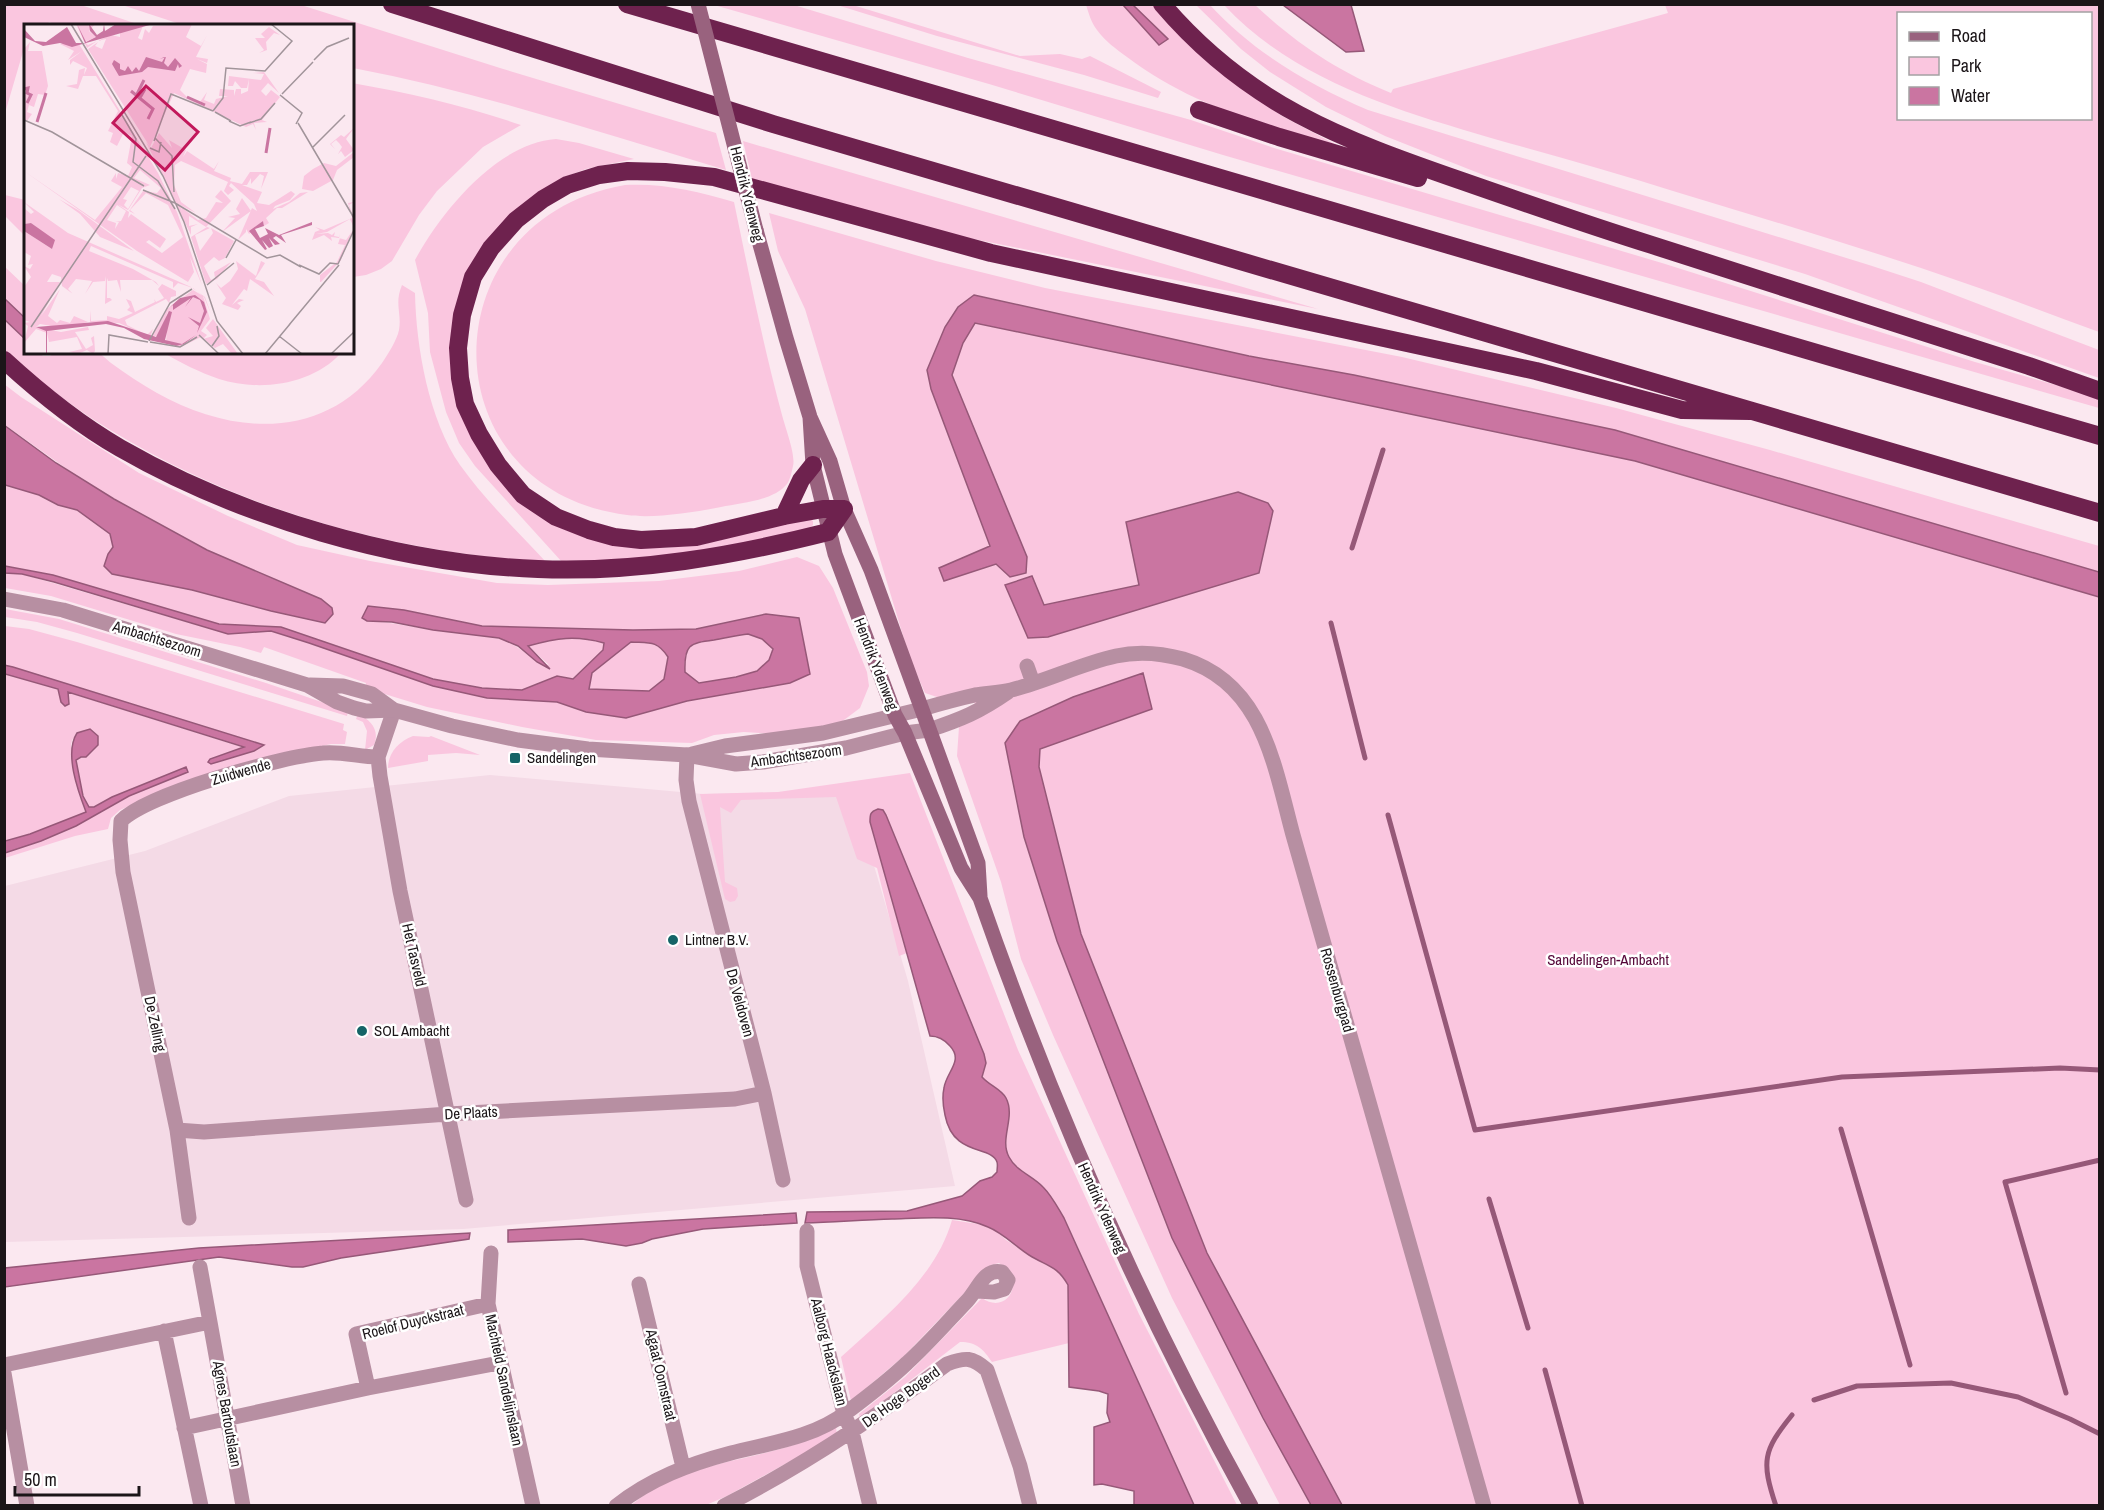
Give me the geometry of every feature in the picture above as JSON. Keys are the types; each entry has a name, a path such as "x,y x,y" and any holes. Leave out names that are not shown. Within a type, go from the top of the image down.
{"highway":[{"path":"392,4 773,124 2100,513"},
{"path":"627,4 2100,436"},
{"path":"1162,4 1180,26 1246,83 1295,114 1383,154 1564,217 2029,366 2100,391"},
{"path":"1199,110 1380,168 1564,217"},
{"path":"844,508 784,516 696,537 641,540 614,537 589,530 555,517 523,495 498,465 478,434 465,404 460,378 458,348 462,315 473,278 491,248 516,220 543,199 567,185 599,175 637,171 714,177 991,252 1536,371 1682,410 1750,411"},
{"path":"4,360 67,413 118,447 176,477 239,504 301,526 428,557 537,569 620,567 718,556 797,540 828,531 844,508"},
{"path":"784,516 798,491 801,480 813,465"}],"main road":[{"name":"Hendrik Ydenweg","path":"698,4 756,230 810,417 830,461 844,508 871,570 978,863 980,898"},
{"name":"Hendrik Ydenweg","path":"810,417 813,465 828,531 851,600 895,715 905,733 961,868 980,898 1039,1059 1127,1264 1204,1419 1251,1506"}],"street":[{"name":"Ambachtsezoom","path":"4,598 63,610 307,685 337,702 354,708 366,711 394,710 452,726 518,740 588,749 687,755 736,764 763,762 846,748 905,733 929,730"},
{"name":"Rossenburgpad","path":"922,709 976,695 1011,690 1116,656 1141,653 1167,655 1211,670 1236,689 1257,720 1273,759 1299,858 1484,1506"},
{"path":"1027,666 1033,683"},
{"name":"Rossenburgpad","path":"929,730 962,720 982,710 1011,690"},
{"name":"Ambachtsezoom","path":"687,755 725,746 823,733 922,709"},
{"name":"Het Tasveld","path":"394,710 378,757 400,891 466,1200"},
{"name":"Zuidwende","path":"120,830 121,821 129,813 171,794 228,775 308,754 327,752 359,757 378,757"},
{"name":"De Veldoven","path":"687,755 686,780 689,801 764,1093 783,1180"},
{"name":"De Zelling","path":"120,830 123,872 177,1130 189,1218"},
{"name":"De Plaats","path":"177,1130 204,1132 448,1114 735,1100 764,1093"},
{"name":"Aalborg Haackslaan","path":"807,1231 807,1266 870,1506"},
{"name":"Machteld Sandelijnslaan","path":"491,1253 488,1304 499,1363 533,1506"},
{"name":"Agnes Bartoutslaan","path":"200,1267 229,1418 243,1506"},
{"name":"Agaat Oomstraat","path":"639,1284 683,1467"},
{"name":"De Hoge Bogerd","path":"616,1506 656,1478 683,1467 731,1453 779,1443 809,1433 844,1414 906,1364 977,1291"},
{"name":"Roelof Duyckstraat","path":"368,1388 356,1334 488,1304"},
{"path":"4,1365 210,1322"},
{"path":"164,1331 201,1506"},
{"name":"De Hoge Bogerd","path":"724,1506 766,1484 852,1432 947,1364 964,1358 978,1362 987,1370 1020,1466 1030,1506"},
{"path":"184,1428 368,1388 499,1363"},
{"path":"4,1373 27,1506"}],"shaded area":[{"path":"490,775 703,794 852,791 908,981 955,1186 463,1229 5,1242 5,886 145,851 289,796"}],"green space":[{"path":"5,4 81,5 137,24 54,24 49,22 48,24 24,24 24,48 5,113"},
{"path":"122,5 301,5 716,133 726,170 494,101 354,68 354,24 180,24"},
{"path":"714,5 794,5 968,58 1191,120 1274,148 1662,263 1975,362 2070,389 2099,399 2099,408 1223,155 989,84"},
{"path":"837,5 856,5 1020,56 1060,54 1082,59 1090,56 1161,92 1158,98 1084,75 937,36"},
{"path":"1086,5 1157,5 1252,96 1282,116 1350,152 1234,114 1178,89 1152,74 1107,41 1093,24"},
{"path":"1196,5 1210,5 1264,53 1325,90 1368,110 1921,282 2099,350 2099,378 1805,274 1486,176 1385,136 1326,107 1270,72 1241,49"},
{"path":"1224,5 1255,5 1286,32 1335,66 1391,93 1393,89 1668,13 1665,5 2099,5 2099,332 1966,283 1859,248 1419,116 1348,89 1314,73 1252,31"},
{"path":"354,83 438,101 521,125 483,147 437,191 419,215 392,261 381,269 354,277"},
{"path":"556,139 579,143 634,159 586,169 562,178 480,251 454,377 510,484 633,546 663,548 700,545 807,517 813,521 813,525 805,532 636,562 562,562 475,466 459,443 446,412 430,352 428,313 415,260 455,202 492,166 534,143"},
{"path":"743,141 1318,309 959,236 752,179"},
{"path":"625,185 653,185 680,189 734,202 762,336 794,461 788,482 774,494 747,502 687,513 661,516 627,515 561,495 514,457 486,408 476,353 486,298 514,247 560,208"},
{"path":"5,195 24,200 24,235 5,216"},
{"name":"Sandelingen-Ambacht","path":"769,213 936,261 1045,288 1402,357 1616,408 1770,450 2099,546 2099,572 1615,430 1354,375 1249,356 975,295 982,309 1622,453 2099,585 2099,1505 1280,1505 1172,1298 1021,959 1001,882 957,756 959,727 980,717 970,692 943,699 925,693 910,659 805,309 778,251","holes":["1024,837 1282,1453 1172,1238 1057,941"]},
{"path":"4,266 24,285 24,317 5,299"},
{"path":"402,285 415,293 418,336 426,382 432,405 449,447 480,491 546,562 486,557 427,548 310,519 253,500 143,449 91,418 5,352 4,320 24,338 24,354 50,356 53,354 99,354 145,386 186,407 216,417 247,423 277,423 307,418 334,407 360,388 382,363 396,338 400,324 398,303"},
{"path":"166,354 340,354 329,364 300,379 268,385 235,383 190,367"},
{"path":"4,384 139,473 228,516 297,545 370,561 497,583 548,585 659,581 739,571 797,557 819,566 833,588 867,672 869,686 860,708 840,723 778,734 744,732 714,735 692,743 596,740 427,707 365,688 366,683 264,647 261,653 176,634 51,596 5,588 5,573 22,574 228,634 271,631 487,698 557,702 586,712 625,718 687,701 790,683 766,614 696,629 633,630 482,626 404,610 368,607 367,621 494,637 549,665 528,646 566,638 604,642 604,650 573,679 536,685 523,690 482,688 433,679 281,627 219,624 53,575 5,566 5,485 77,510 110,534 114,547 108,554 192,590 325,623 333,614 286,584 207,550 88,484 5,425"},
{"path":"5,609 59,619 266,683 348,711 347,716 77,633 37,622 5,617"},
{"path":"5,626 29,629 77,642 344,724 343,730 347,732 345,744 331,744 249,762 169,789 120,810 111,818 108,829 75,836 5,858 5,853 76,826 129,796 188,772 186,767 89,807 83,796 76,760 86,757 98,745 93,731 81,731 72,740 71,745 80,797 86,812 30,834 5,841 5,674 58,689 61,702 67,692 245,748 210,759 263,745 5,665"},
{"path":"748,634 762,639 773,649 769,660 757,671 699,683 685,672 685,656 693,644"},
{"path":"631,642 656,645 664,652 668,657 664,679 649,691 589,689 592,673"},
{"path":"358,714 370,722 376,735 374,745 365,750 367,731 363,722 356,719"},
{"path":"413,736 431,736 480,755 456,753 428,755 428,761 388,768 395,748"},
{"path":"910,773 1018,1050 1139,1314 1237,1505 1194,1505 1074,1239 1043,1186 1021,1171 1010,1160 1005,1148 1001,1091 988,1084 982,1077 986,1063 984,1054 870,815 907,953 899,956 877,868 857,859 836,797 741,800 731,813 720,807 725,882 737,888 738,896 735,901 730,902 725,899 700,794 778,792"},
{"path":"952,1220 985,1225 997,1231 1006,1240 1045,1262 1062,1275 1068,1285 1069,1343 992,1362 979,1347 971,1343 960,1342 860,1419 859,1414 905,1377 982,1298 998,1303 1010,1295 1012,1280 1008,1271 999,1263 991,1265 905,1355 851,1401 841,1357 891,1312 921,1278 934,1260"},
{"path":"836,1427 837,1435 727,1496 706,1505 630,1506 656,1487 693,1471 796,1444"}],"water":[{"path":"1123,5 1133,5 1168,39 1159,45"},
{"path":"1283,5 1351,5 1364,51 1346,52"},
{"path":"974,295 1249,356 1354,375 1615,430 2099,572 2099,597 1635,461 975,323 963,343 952,375 1027,557 1026,573 1010,577 996,564 944,581 939,568 990,546 931,389 927,370 945,327 958,307"},
{"path":"5,299 24,317 24,338 5,320"},
{"path":"4,425 56,463 114,499 207,550 321,599 332,608 333,614 325,623 192,590 112,574 104,566 113,547 110,534 77,510 5,485"},
{"path":"1238,492 1268,503 1273,511 1259,573 1048,637 1028,638 1005,585 1032,576 1044,605 1139,585 1126,522"},
{"path":"5,566 53,575 219,624 281,627 433,679 482,688 522,690 557,676 573,679 603,650 604,643 566,638 528,646 550,669 537,662 518,646 499,638 433,630 392,622 367,621 362,618 368,606 404,610 482,626 633,630 696,629 766,614 799,618 810,674 790,683 687,701 626,718 586,712 557,702 487,698 433,686 271,631 228,634 54,582 22,574 5,573","holes":["748,634 762,639 773,649 769,660 757,671 699,683 685,672 687,651 694,644","631,642 656,645 664,652 668,657 664,679 649,691 589,689 592,673"]},
{"path":"4,665 264,745 254,751 211,764 208,762 210,759 244,747 68,692 69,704 65,706 61,702 58,689 5,674"},
{"path":"1143,673 1152,709 1040,749 1039,767 1081,934 1207,1253 1342,1505 1311,1505 1263,1418 1172,1238 1057,941 1024,837 1005,743 1020,721 1073,697"},
{"path":"90,729 98,736 98,745 86,757 76,760 83,796 89,807 94,807 112,797 186,767 188,772 129,796 76,826 5,853 5,841 30,834 86,812 79,794 72,751 77,733"},
{"path":"878,809 883,810 886,815 984,1054 986,1063 982,1077 1001,1092 1009,1105 1006,1150 1009,1157 1016,1166 1039,1183 1055,1202 1064,1218 1194,1505 1134,1505 1134,1491 1102,1484 1094,1485 1094,1427 1110,1422 1107,1413 1108,1394 1069,1387 1068,1285 1060,1273 1029,1255 1004,1236 965,1220 928,1218 805,1223 807,1212 907,1211 962,1196 980,1181 992,1177 997,1172 997,1163 993,1157 963,1144 949,1128 944,1112 943,1095 945,1082 955,1062 954,1051 945,1041 930,1036 870,822 871,814"},
{"path":"796,1213 797,1223 703,1229 626,1246 582,1239 508,1242 508,1230"},
{"path":"470,1233 469,1239 341,1258 303,1267 219,1257 5,1287 5,1268 199,1248"}],"waterway":[{"path":"1352,548 1383,450"},
{"path":"1331,623 1365,758"},
{"path":"1388,815 1475,1130 1842,1077 2060,1068 2100,1070"},
{"path":"1841,1129 1910,1365"},
{"path":"2066,1393 2005,1182 2100,1160"},
{"path":"1489,1199 1528,1328"},
{"path":"1545,1370 1582,1506"},
{"path":"1814,1400 1857,1386 1951,1383 2018,1397 2100,1434"},
{"path":"1776,1506 1768,1478 1768,1457 1775,1438 1792,1415"}],"place":[{"name":"Sandelingen","path":"515,758"},
{"name":"Lintner B.V.","path":"673,940"},
{"name":"SOL Ambacht","path":"362,1031"}]}
